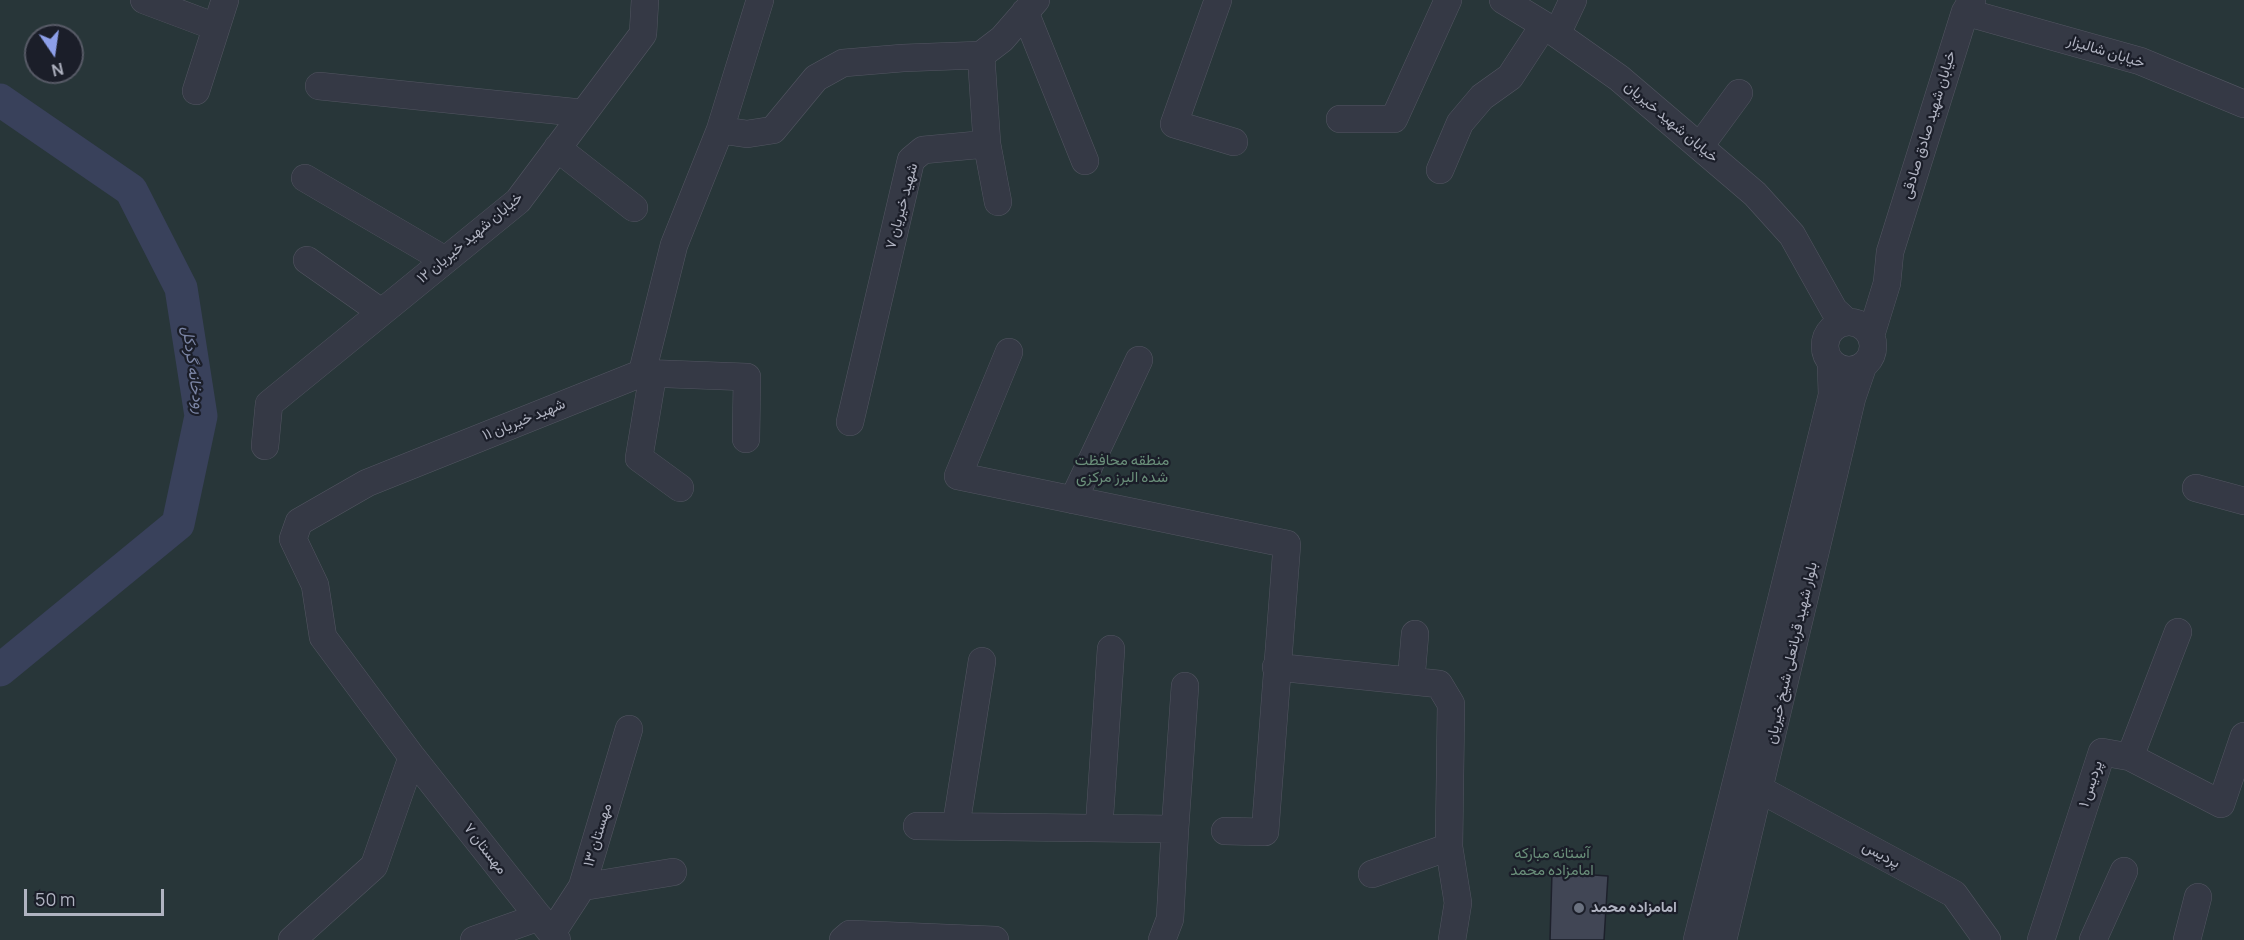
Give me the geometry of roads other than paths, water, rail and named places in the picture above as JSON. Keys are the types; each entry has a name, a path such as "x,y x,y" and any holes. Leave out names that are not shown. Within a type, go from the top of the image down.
{"street":[{"path":"144,0 216,27"},
{"path":"196,91 225,0"},
{"name":"خیابان شهید خیریان ۱۲","path":"265,446 269,404 518,201 643,34 645,0"},
{"path":"680,488 639,458 648,374 674,245 720,130 760,0"},
{"path":"1218,0 1174,124 1234,142"},
{"path":"1340,119 1394,119 1448,0"},
{"name":"خیابان شهید خیریان","path":"1503,0 1551,29 1619,78 1755,194 1792,235 1811,271"},
{"path":"1440,170 1460,123 1482,97 1510,77 1573,0"},
{"path":"720,130 747,134 773,130 816,78 843,63 981,55 1002,39 1031,6 1085,161"},
{"name":"خیابان شالیزار","path":"1968,6 2140,61 2244,104"},
{"name":"خیابان شهید صادق صادقی","path":"1858,326 1887,284 1890,252 1968,6"},
{"path":"981,55 987,144 998,202"},
{"path":"319,86 582,113"},
{"path":"1700,146 1739,93"},
{"name":"شهید خیریان ۷","path":"850,422 911,160 923,150 987,144"},
{"path":"557,147 633,208"},
{"path":"305,178 445,260"},
{"path":"306,260 381,312"},
{"path":"1811,271 1834,310 1858,326 1873,341 1872,355 1863,366 1857,369 1843,370 1828,352"},
{"path":"1697,940 1811,522 1832,395 1828,352 1811,271"},
{"path":"1828,352 1833,328 1858,326"},
{"path":"1009,352 958,476 1287,544 1265,832 1225,831"},
{"path":"1073,500 1139,360"},
{"name":"بلوار شهید قربانعلی شیخ خیریان","path":"1723,940 1760,789 1811,522 1863,366"},
{"path":"648,374 747,376 746,439"},
{"name":"شهید خیریان ۱۱","path":"412,757 323,637 315,585 293,539 299,522 367,483 648,374"},
{"path":"2196,488 2244,501"},
{"path":"2130,757 2178,632"},
{"path":"1411,681 1415,634"},
{"path":"1100,828 1111,649"},
{"path":"956,826 982,662"},
{"path":"1276,667 1439,684 1451,704 1449,847 1458,903 1452,940"},
{"path":"1162,940 1170,919 1185,686"},
{"name":"مهستان ۱۳","path":"549,930 582,887 629,729"},
{"name":"پردیس ۱","path":"2041,940 2102,752 2130,757 2221,804 2244,736"},
{"path":"292,940 374,866 412,757"},
{"name":"مهستان ۷","path":"412,757 549,930"},
{"name":"پردیس","path":"1760,789 1954,894 1987,940"},
{"path":"917,826 1175,829"},
{"path":"1372,874 1449,847"},
{"path":"2093,940 2124,871"},
{"path":"582,887 673,872"},
{"path":"2187,940 2198,897"},
{"path":"474,940 549,930"},
{"path":"843,940 850,934 995,940"}],"waterway":[{"name":"رودخانه گردکل","path":"0,100 131,190 181,288 201,416 178,524 0,670"}],"place":[{"name":"امامزاده محمد","path":"1579,908"}],"park label":[{"name":"منطقه محافظت شده البرز مرکزی","path":"1122,470"},
{"name":"آستانه مبارکه امامزاده محمد","path":"1552,862"}]}
